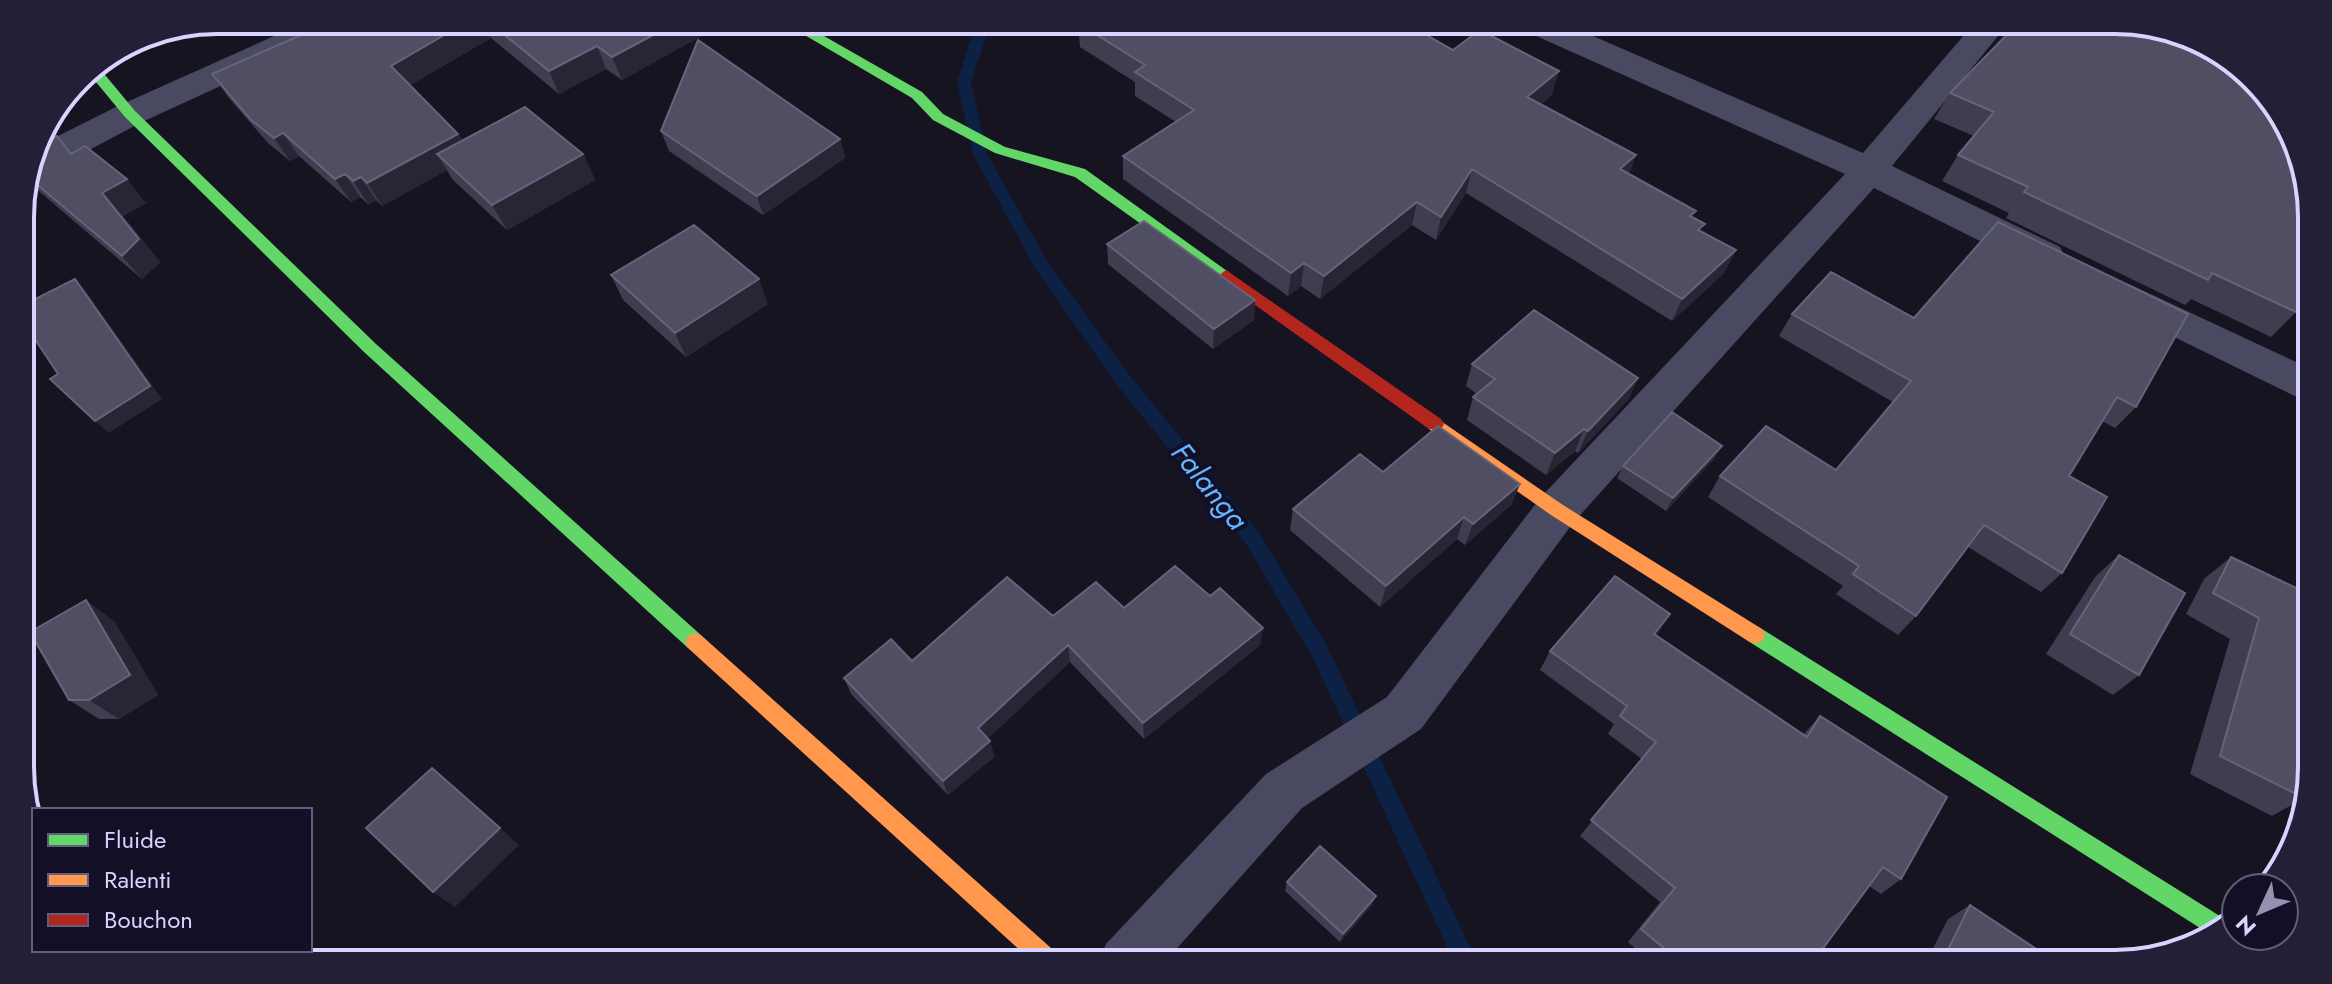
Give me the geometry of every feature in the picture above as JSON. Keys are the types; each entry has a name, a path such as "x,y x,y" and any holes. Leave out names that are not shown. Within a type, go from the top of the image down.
{"street":[{"path":"44,158 130,114 306,34"},
{"path":"810,34 917,95 938,117 1000,150 1080,173 1557,510 2211,923"},
{"path":"1560,34 1869,170 2298,382"},
{"path":"1139,950 1284,791 1404,713 1557,510 1869,170 1983,34"},
{"path":"99,77 130,114 370,348 1036,950"}],"building":[{"path":"304,34 446,34 391,66 458,134 367,183 361,177 353,181 345,174 335,179 283,133 274,138 251,120 212,74"},
{"path":"503,34 655,34 612,57 597,46 549,71"},
{"path":"1096,34 1425,34 1453,50 1475,34 1488,34 1559,71 1527,97 1636,155 1620,169 1696,211 1690,216 1705,224 1698,230 1736,250 1682,299 1472,169 1441,217 1417,202 1324,276 1304,263 1291,273 1123,156 1194,110 1135,72 1145,65"},
{"path":"2007,34 2139,36 2162,40 2206,59 2226,72 2260,106 2284,147 2292,170 2298,217 2296,312 2212,273 2208,280 2024,192 2028,187 1958,155 1994,112 1950,93"},
{"path":"698,40 840,139 757,196 661,131"},
{"path":"525,107 583,154 492,205 437,154"},
{"path":"57,136 71,154 85,146 127,179 102,193 139,239 122,256 37,185 52,139"},
{"path":"1144,221 1255,300 1214,329 1107,244"},
{"path":"1998,222 2188,314 2136,407 2117,397 2069,476 2107,497 2062,573 1984,525 1916,616 1853,574 1859,566 1720,476 1766,426 1836,470 1911,381 1792,314 1831,272 1914,318"},
{"path":"694,225 759,279 675,333 611,275"},
{"path":"75,279 150,386 95,421 50,379 58,374 34,338 34,300"},
{"path":"1534,310 1638,378 1588,431 1584,429 1555,453 1473,397 1495,379 1472,364"},
{"path":"1672,412 1722,446 1673,498 1623,466"},
{"path":"1438,426 1520,484 1473,524 1464,517 1386,586 1293,509 1360,454 1383,472"},
{"path":"2119,555 2185,593 2139,675 2070,634"},
{"path":"2231,557 2298,589 2296,794 2220,756 2259,618 2213,593"},
{"path":"1175,566 1210,596 1220,588 1263,628 1143,723 1068,645 978,728 990,741 943,781 844,678 891,639 912,661 1007,577 1053,616 1096,582 1124,608"},
{"path":"1615,576 1670,614 1654,634 1807,737 1820,716 1947,797 1901,879 1883,867 1822,950 1666,950 1641,929 1675,888 1591,820 1656,742 1620,716 1627,706 1550,651"},
{"path":"86,600 130,675 89,700 69,700 34,639 34,630"},
{"path":"432,768 500,828 433,892 366,828"},
{"path":"1320,846 1376,896 1343,934 1287,882"},
{"path":"1970,905 2038,950 1948,950"}],"waterway":[{"name":"Falanga","path":"979,34 964,82 980,154 1041,264 1123,380 1253,539 1319,650 1460,950"}],"traffic: fast":[{"path":"810,34 917,95 938,117 1000,150 1080,173 1226,276"},
{"path":"99,77 130,114 370,348 695,642"},
{"path":"1755,635 2211,923"}],"traffic: slow":[{"path":"1435,424 1557,510 1755,635"},
{"path":"695,642 1036,950"}],"traffic: jam":[{"path":"1226,276 1435,424"}]}
